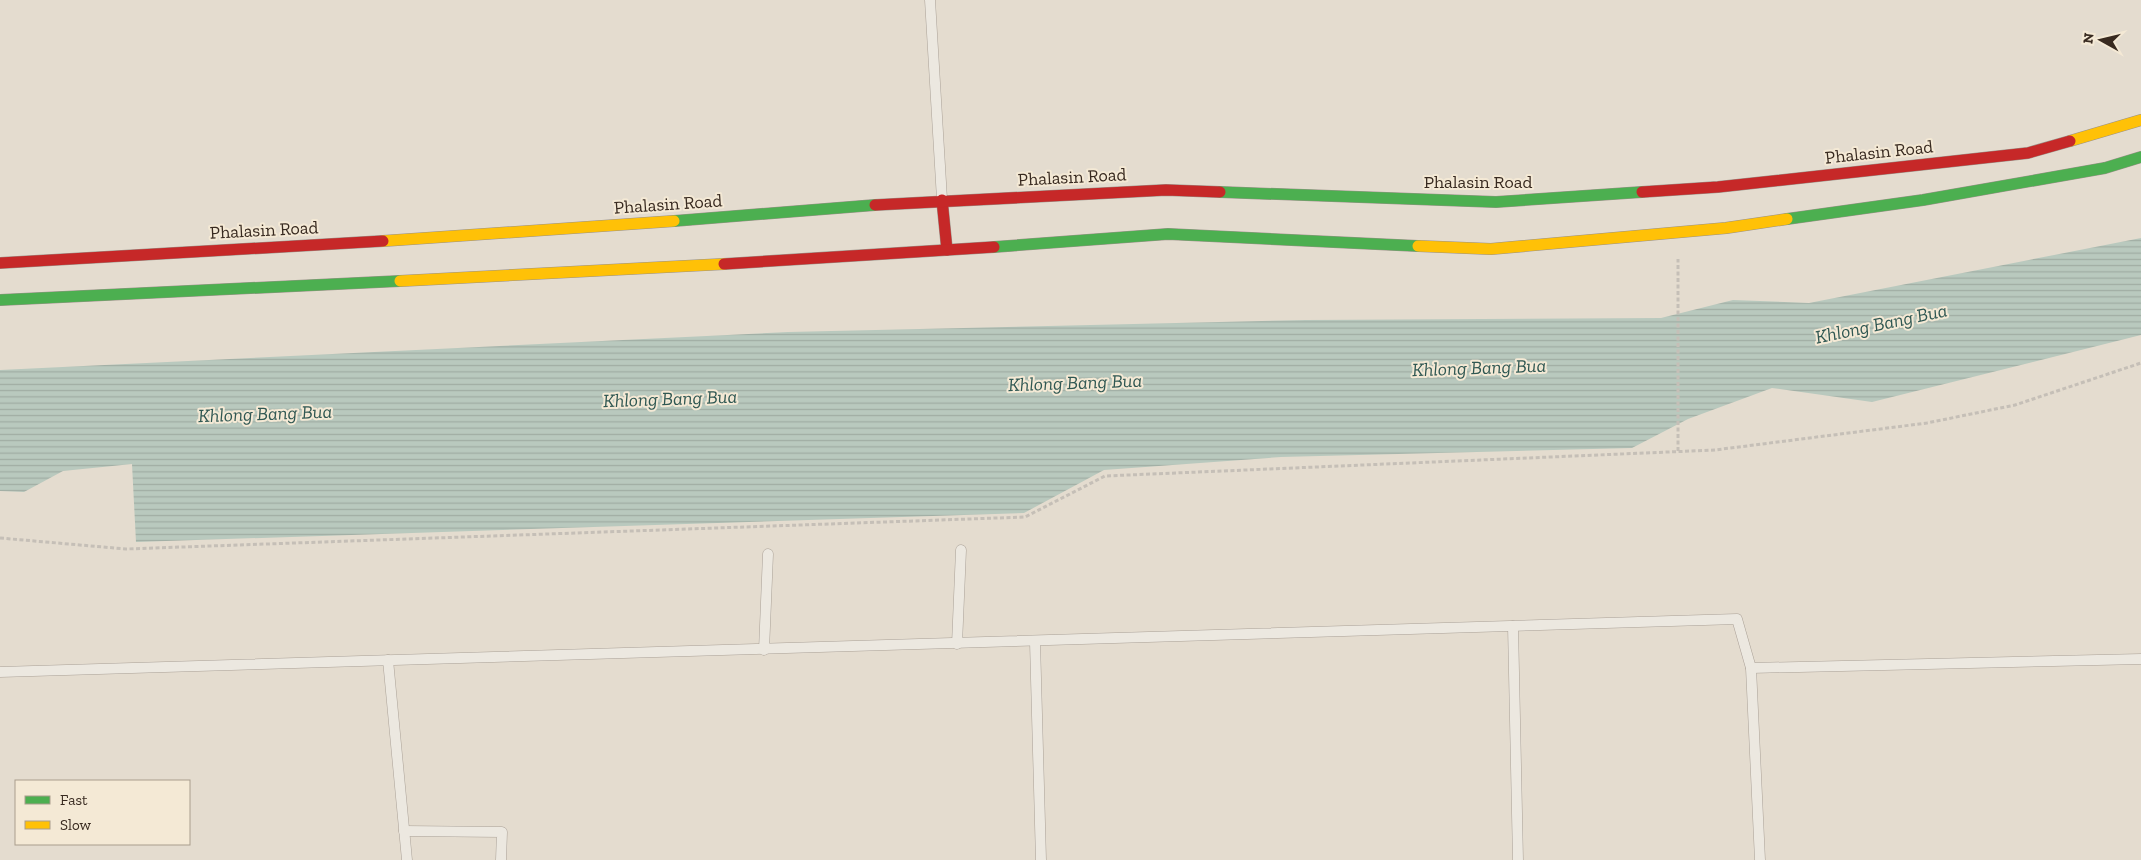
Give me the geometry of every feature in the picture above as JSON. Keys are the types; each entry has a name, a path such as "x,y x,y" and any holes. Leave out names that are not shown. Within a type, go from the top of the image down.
{"main road":[{"name":"Phalasin Road","path":"0,263 540,231 942,200 1166,190 1496,202 1718,187 2028,153 2141,120"},
{"path":"0,300 564,273 947,250 1168,234 1491,249 1726,228 1923,200 2105,168 2141,157"},
{"path":"942,200 947,250"}],"lane":[{"path":"930,0 942,200"},
{"path":"957,644 961,550"},
{"path":"764,650 768,554"},
{"path":"0,672 1035,642 1737,619 1751,668 1760,860"},
{"path":"1513,626 1518,860"},
{"path":"1035,642 1041,860"},
{"path":"1751,668 2141,659"},
{"path":"388,660 407,860"},
{"path":"404,831 502,832 501,860"}],"path":[{"path":"1678,233 1678,451"},
{"path":"0,538 126,549 1025,517 1105,476 1715,450 1927,423 2016,405 2141,363"}],"water":[{"name":"Khlong Bang Bua","path":"2141,238 2141,335 1872,402 1772,388 1688,419 1632,448 1281,457 1104,470 1024,513 136,542 132,464 63,471 24,492 0,491 0,370 788,332 1306,320 1661,318 1733,300 1809,303"}],"traffic: fast":[{"path":"1787,219 1923,200 2105,168 2141,157"},
{"path":"1220,192 1496,202 1642,192"},
{"path":"674,221 875,205"},
{"path":"994,247 1168,234 1418,246"},
{"path":"0,300 400,281"}],"traffic: slow":[{"path":"2070,141 2141,120"},
{"path":"1418,246 1491,249 1726,228 1787,219"},
{"path":"383,241 674,221"},
{"path":"400,281 724,264"}],"traffic: jam":[{"path":"1642,192 1718,187 2028,153 2070,141"},
{"path":"875,205 1166,190 1220,192"},
{"path":"942,200 947,250"},
{"path":"0,263 383,241"},
{"path":"724,264 994,247"}]}
